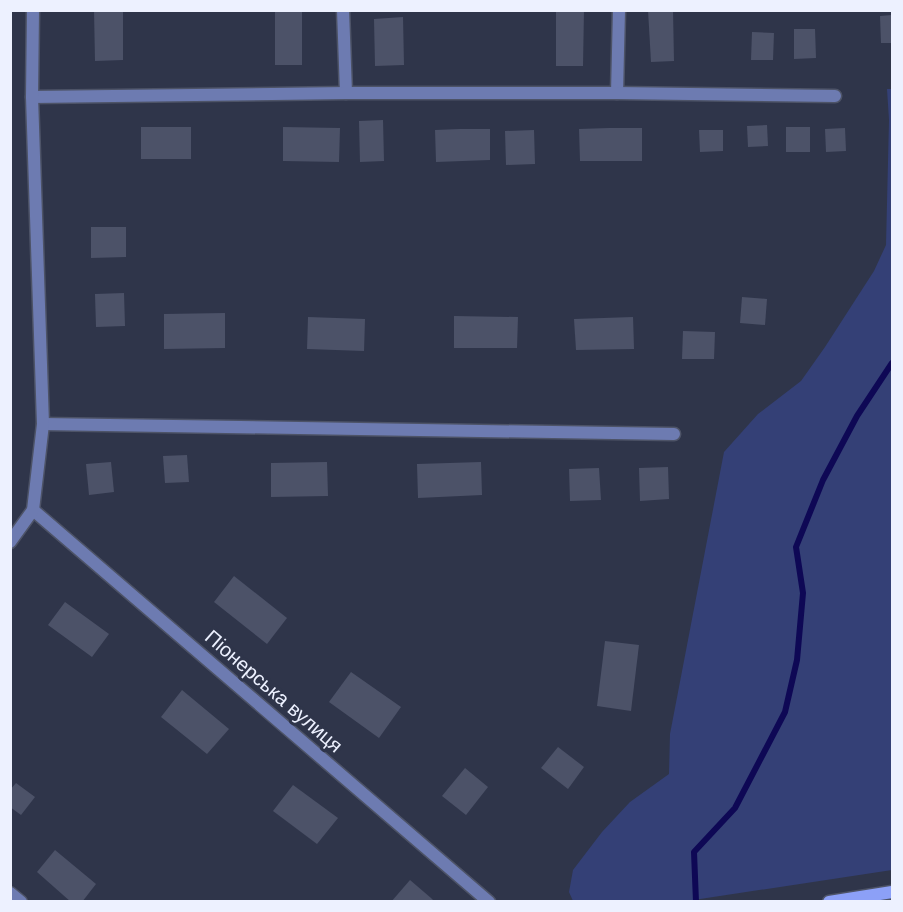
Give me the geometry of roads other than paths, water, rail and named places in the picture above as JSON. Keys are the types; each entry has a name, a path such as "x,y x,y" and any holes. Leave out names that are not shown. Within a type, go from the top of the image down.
{"main road":[{"path":"829,902 892,891"}],"street":[{"path":"10,542 33,510 43,424 32,97 33,10"},
{"path":"343,10 346,93"},
{"path":"617,93 619,10"},
{"path":"32,97 346,93 835,96"},
{"path":"43,424 674,434"},
{"name":"Піонерська вулиця","path":"33,510 489,902"},
{"path":"10,893 21,902"}],"waterway":[{"path":"696,902 694,852 735,808 785,712 797,660 803,593 796,547 823,480 857,416 892,363"}]}
